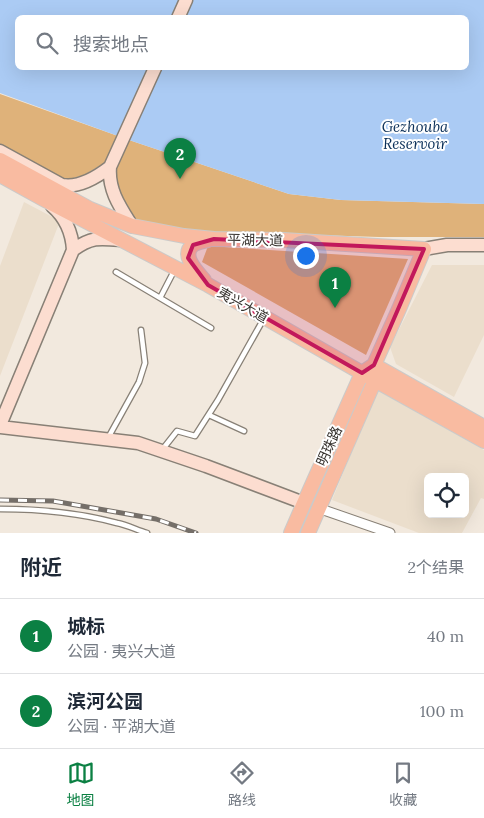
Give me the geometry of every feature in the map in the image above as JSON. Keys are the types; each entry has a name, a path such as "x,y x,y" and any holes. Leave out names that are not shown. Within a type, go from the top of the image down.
{"main road":[{"name":"平湖大道","path":"0,160 90,209 132,226 184,236 214,239 283,240 424,249"},
{"name":"夷兴大道","path":"0,175 208,285 484,441"},
{"path":"208,285 195,270 188,258 189,251 193,245 214,239"},
{"name":"明珠路","path":"292,533 362,373 374,364 400,309 424,249"},
{"path":"374,364 484,427"},
{"name":"明珠路","path":"308,533 375,380 374,364"}],"street":[{"path":"179,15 186,0"},
{"path":"132,226 112,192 109,177 110,167 154,70"},
{"path":"0,151 66,186 99,176 110,167"},
{"path":"47,201 67,223 73,241 73,250 0,426 138,443 304,503"},
{"path":"73,250 90,240 100,238 124,241"},
{"name":"平湖大道","path":"424,249 447,245 484,245"},
{"name":"平湖大道","path":"424,249 484,251"},
{"path":"318,508 390,533"}],"lane":[{"path":"160,298 175,268"},
{"path":"116,272 211,328"},
{"path":"161,451 177,431 196,436 264,318"},
{"path":"107,439 139,382 145,363 141,330"},
{"path":"209,415 244,431"},
{"path":"0,509 75,514 118,523 147,533"}],"highlighted area":[{"path":"214,239 424,249 374,365 362,373 208,285 188,258 193,245"}],"shaded area":[{"path":"0,94 118,136 106,162 84,175 59,182 0,149"},
{"path":"129,140 289,194 341,200 484,204 484,237 379,237 191,231 134,219 116,191 117,167"},
{"path":"24,202 60,221 0,376 0,266"},
{"path":"208,246 408,259 366,355 202,262"},
{"path":"432,265 484,265 484,335 454,397 396,364 390,347"},
{"path":"377,390 484,450 484,499 481,498 462,533 419,533 332,500"}],"water":[{"name":"Gezhouba Reservoir","path":"0,0 484,0 484,204 341,200 289,194 129,140 0,93"}],"railway":[{"path":"0,500 53,501 156,519 196,533"}],"place":[{"name":"滨河公园","path":"180,179"},
{"name":"城标","path":"335,308"}]}
